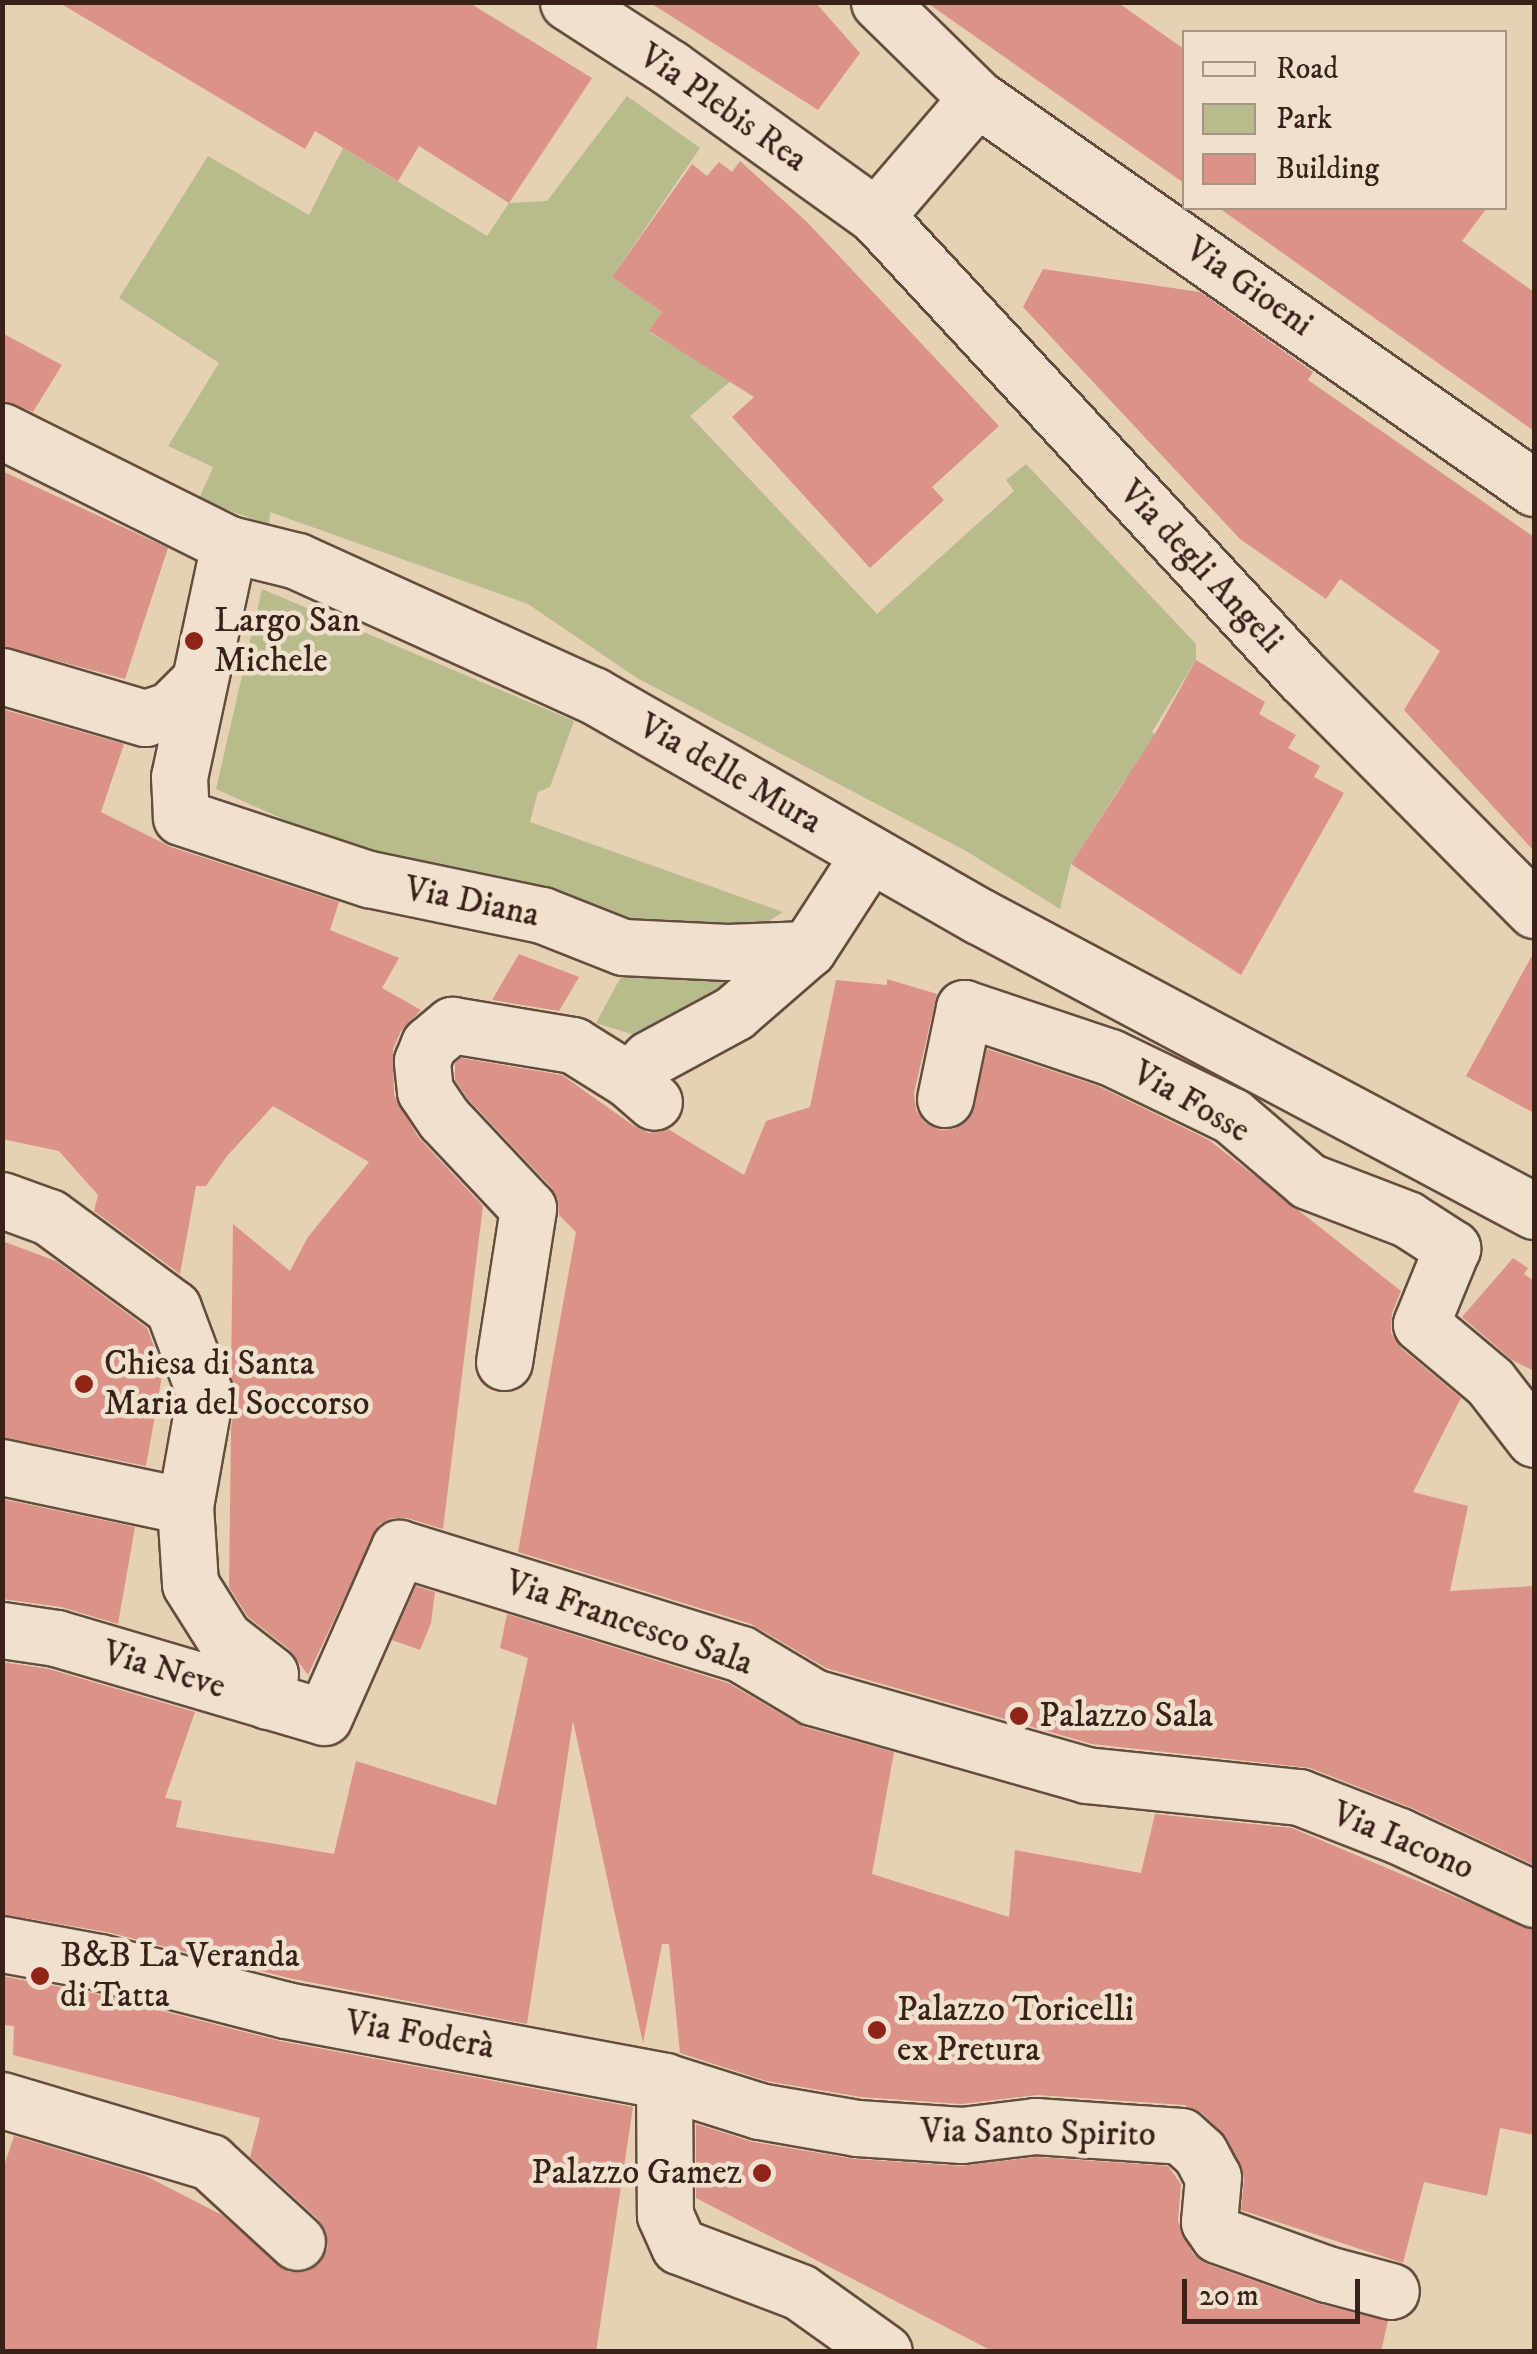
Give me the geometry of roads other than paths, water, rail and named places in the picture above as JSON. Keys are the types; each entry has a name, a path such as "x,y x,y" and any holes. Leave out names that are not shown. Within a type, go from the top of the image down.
{"street":[{"name":"Via Plebis Rea","path":"568,2 670,68 876,216"},
{"name":"Via Gioeni","path":"879,2 977,98 1534,488"},
{"path":"876,216 977,98"},
{"name":"Via degli Angeli","path":"876,216 1302,676 1534,910"},
{"name":"Via delle Mura","path":"2,431 229,544 296,562 593,695 869,854 1534,1211"},
{"path":"2,676 145,718 170,710 197,683 229,544"},
{"name":"Via Diana","path":"197,683 179,777 181,816 369,880 542,915 623,948 727,952 808,949"},
{"path":"504,1362 528,1208 444,1119 424,1091 422,1061 429,1044 452,1025 574,1045 642,1091 649,1059 734,1013 808,949 869,854"},
{"name":"Via Fosse","path":"945,1099 964,1008 1110,1056 1232,1116 1308,1181 1407,1219 1452,1248 1421,1324 1490,1382 1534,1439"},
{"path":"1407,1219 1440,1158"},
{"path":"2,1200 49,1217 174,1308 206,1394 185,1506 190,1584 224,1638 270,1674 267,1700"},
{"path":"2,1467 185,1506"},
{"name":"Via Francesco Sala","path":"324,1718 399,1548 741,1654 814,1698 1086,1775 1268,1792"},
{"name":"Via Neve","path":"2,1630 56,1638 324,1718"},
{"name":"Via Iacono","path":"1268,1792 1299,1797 1399,1836 1534,1898"},
{"path":"2,1957 3,1944"},
{"name":"Via Foderà","path":"3,1944 99,1962 286,2010 664,2081"},
{"path":"664,2081 666,2215 679,2246 800,2292 884,2352"},
{"name":"Via Santo Spirito","path":"664,2081 759,2111 857,2128 962,2135 1035,2126 1181,2136 1200,2154 1213,2177 1210,2222 1218,2235 1326,2274 1392,2292"},
{"path":"2,2100 210,2162 297,2242"}],"place":[{"name":"Largo San Michele","path":"194,641"},
{"name":"Chiesa di Santa Maria del Soccorso","path":"84,1384"},
{"name":"Palazzo Sala","path":"1019,1716"},
{"name":"B&B La Veranda di Tatta","path":"40,1976"},
{"name":"Palazzo Toricelli ex Pretura","path":"877,2030"},
{"name":"Palazzo Gamez","path":"762,2173"}]}
